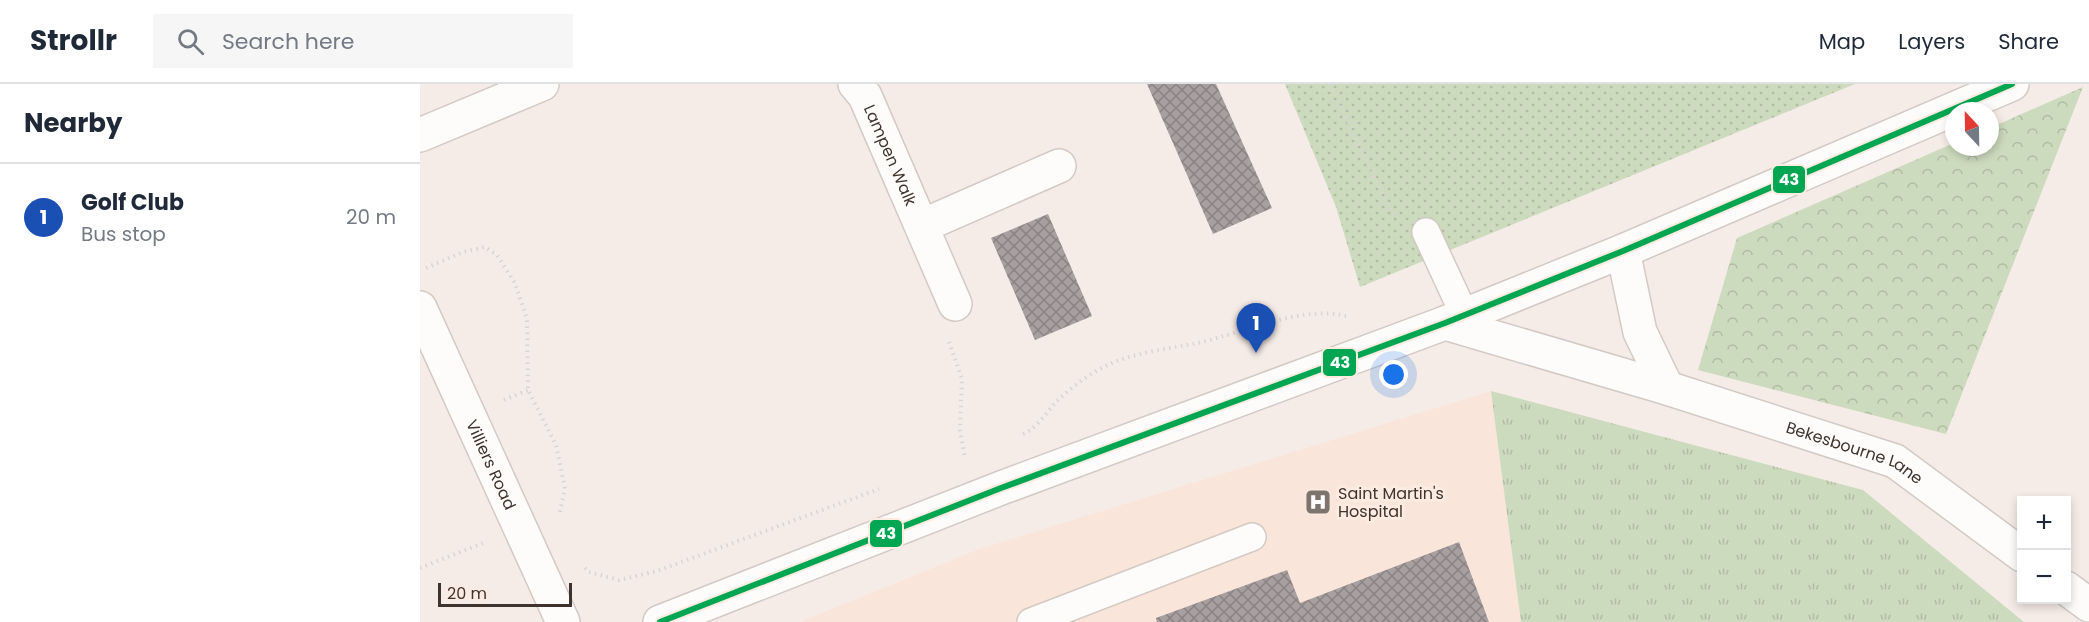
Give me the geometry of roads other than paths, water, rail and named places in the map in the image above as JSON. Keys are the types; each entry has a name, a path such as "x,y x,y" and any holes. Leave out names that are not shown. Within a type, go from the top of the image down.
{"street":[{"name":"Lampen Walk","path":"855,84 865,96 955,304"},
{"path":"660,622 1001,488 1455,319 1623,251 2012,84"},
{"path":"420,135 524,88"},
{"name":"Lampen Walk","path":"922,226 1059,166"},
{"path":"1623,251 1640,332 1667,388"},
{"name":"Villiers Road","path":"420,308 563,622"},
{"name":"Bekesbourne Lane","path":"1455,319 1895,461 2017,551"},
{"path":"2071,591 2089,605"}],"lane":[{"path":"1426,232 1455,319"},
{"path":"1031,622 1252,537"}],"place":[{"name":"Golf Club","path":"1256,353"},
{"name":"Saint Martin's Hospital","path":"1318,502"}]}
